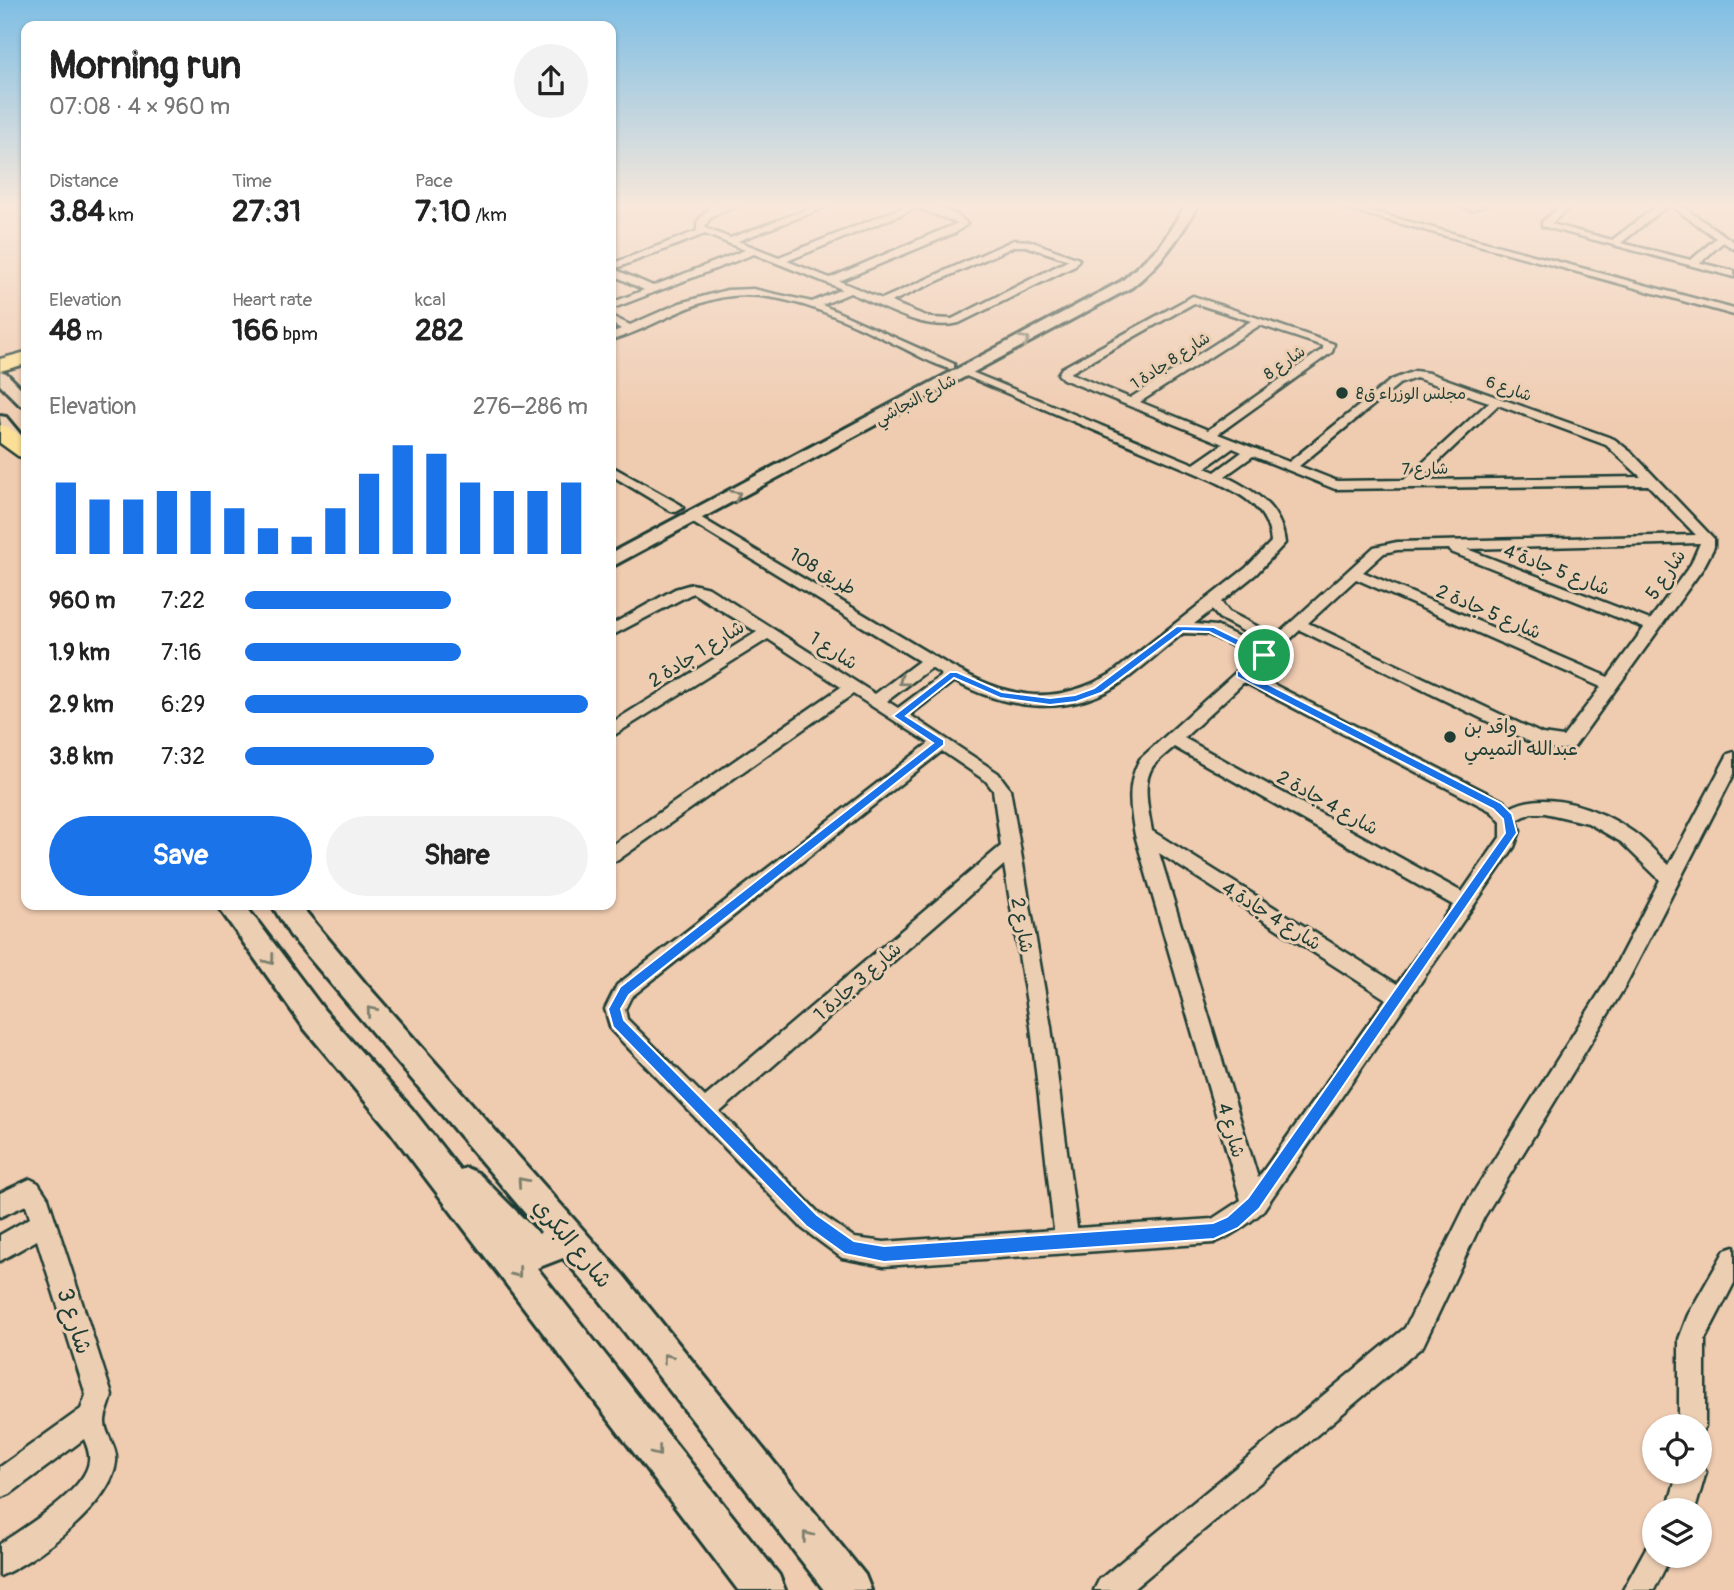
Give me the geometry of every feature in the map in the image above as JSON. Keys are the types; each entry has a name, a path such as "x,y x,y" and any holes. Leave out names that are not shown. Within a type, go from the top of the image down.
{"highway":[{"path":"0,359 21,348"},
{"path":"0,365 21,349"},
{"path":"0,375 21,368"},
{"path":"0,432 21,448"}],"main road":[{"name":"شارع النجاشي","path":"616,558 958,369 1042,317 1065,314 1111,279"},
{"name":"شارع النجاشي","path":"616,540 1134,279"},
{"path":"0,375 21,397"},
{"path":"0,421 21,446"},
{"path":"234,910 314,1019 401,1120 764,1590"},
{"name":"شارع البكري","path":"288,910 355,992 562,1229 850,1590"},
{"path":"401,1120 428,1143 528,1250 539,1253 549,1249 562,1229"}],"street":[{"path":"631,279 653,290"},
{"path":"616,304 680,279"},
{"path":"827,279 929,321 946,323 1040,279"},
{"path":"831,281 835,279"},
{"path":"883,302 934,279"},
{"path":"1610,279 1734,313"},
{"path":"811,306 851,289"},
{"name":"طريق 108","path":"616,333 709,297 727,293 760,292 811,306 1216,477 1263,504 1278,528 1278,542 1267,555 1213,601 1117,678 1097,691 1050,702 1000,695 953,674 693,517"},
{"path":"825,311 863,294"},
{"name":"شارع 8","path":"1188,300 1201,300 1260,320 1326,341 1330,347 1210,434 1064,374 1066,370 1188,300"},
{"name":"شارع 8 جادة 1","path":"1132,403 1260,320"},
{"path":"616,322 630,329"},
{"name":"شارع 6","path":"1290,467 1404,377 1415,374 1429,376 1610,442 1620,449 1707,539"},
{"path":"1406,485 1497,400"},
{"name":"شارع 7","path":"1210,434 1335,485 1652,481"},
{"path":"1195,469 1232,443"},
{"path":"1216,477 1252,452"},
{"path":"616,473 676,508"},
{"name":"شارع 5","path":"1241,674 1379,550 1397,546 1707,539 1707,547 1699,565 1568,743 1552,743 1536,738 1299,624"},
{"name":"شارع 5 جادة 4","path":"1447,546 1654,627"},
{"name":"شارع 5 جادة 2","path":"1352,572 1611,685"},
{"name":"شارع 1","path":"616,628 692,588 704,591 852,687 616,852"},
{"path":"1213,601 1224,615 1277,643"},
{"path":"1181,628 1211,629 1264,655"},
{"name":"شارع 1 جادة 2","path":"616,728 768,632"},
{"path":"876,702 931,660"},
{"path":"898,716 953,674"},
{"path":"941,743 624,991 615,1009 618,1023 811,1221 850,1249 884,1254 1214,1231 1232,1222 1254,1204 1508,842 1511,833 1508,817 1497,806 1241,674"},
{"name":"شارع 4","path":"1241,674 1146,763 1139,776 1138,797 1144,835 1254,1204"},
{"name":"شارع 2","path":"852,687 992,777 1001,789 1041,1027 1067,1242"},
{"name":"شارع 4 جادة 2","path":"1171,738 1464,902"},
{"path":"1109,1590 1414,1337 1476,1209 1617,982 1734,758"},
{"path":"1508,817 1528,806 1545,806 1593,818 1627,837 1670,878"},
{"name":"شارع 4 جادة 4","path":"1144,835 1399,996"},
{"name":"شارع 3 جادة 1","path":"703,1113 1010,849"},
{"name":"شارع 3","path":"0,1205 30,1191 36,1198 99,1395 96,1410 90,1418 104,1460 96,1482 74,1506 0,1560"},
{"path":"0,1249 44,1223"},
{"path":"1692,1414 1692,1339 1697,1324 1734,1259"},
{"path":"0,1484 90,1418"},
{"path":"1638,1590 1650,1568"}],"place":[{"name":"مجلس الوزراء ق8","path":"1342,393"},
{"name":"واقد بن عبدالله التميمي","path":"1450,737"}],"route":[{"path":"1181,628 1211,629 1264,655 1241,674 1497,806 1508,817 1511,833 1508,842 1254,1204 1232,1222 1214,1231 1067,1242 884,1254 850,1249 811,1221 618,1023 615,1009 624,991 941,743 898,716 953,674 1000,695 1050,702 1097,691 1181,628"}]}
